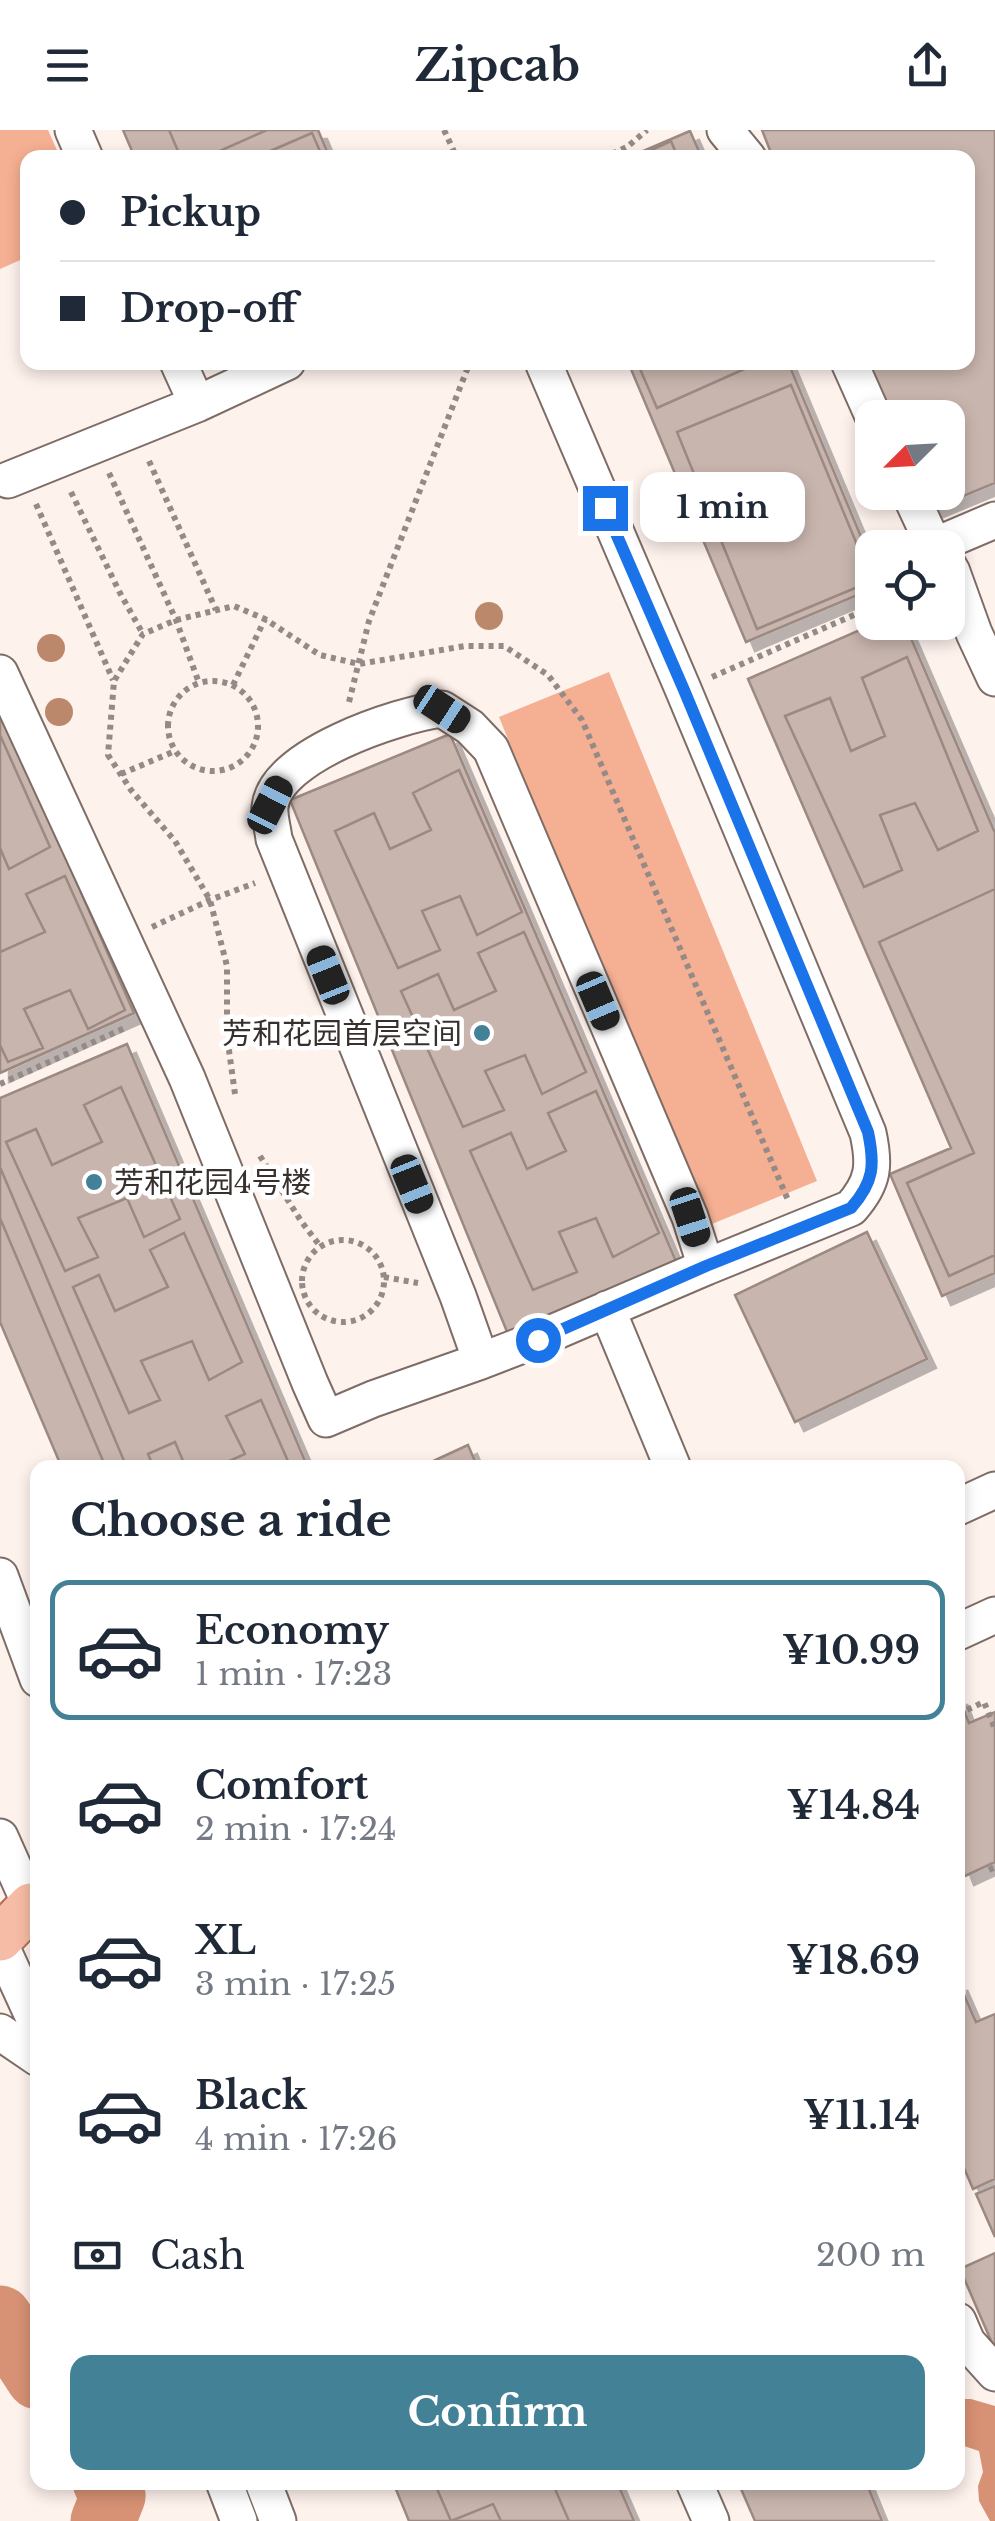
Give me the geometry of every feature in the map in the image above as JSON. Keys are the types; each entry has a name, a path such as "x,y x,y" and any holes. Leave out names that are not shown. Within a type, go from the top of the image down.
{"street":[{"path":"726,130 742,150"},
{"path":"182,370 197,404"},
{"path":"8,480 197,404 270,370"},
{"path":"0,672 187,1078 326,1418 481,1361 851,1208 865,1192 874,1161 868,1132 546,370"},
{"path":"853,370 866,400"},
{"path":"965,533 995,520"},
{"path":"965,594 985,628 995,678"},
{"path":"481,1361 274,839 270,805 283,780 321,750 377,726 442,709 470,727 491,749 690,1217 706,1266"},
{"path":"607,1310 670,1460"},
{"path":"965,1504 995,1490"},
{"path":"0,1576 30,1657"},
{"path":"965,1629 995,1615"},
{"path":"0,1837 30,1984"},
{"path":"0,2032 30,2053"},
{"path":"965,2337 995,2373"},
{"path":"227,2490 239,2521"},
{"path":"266,2490 278,2521"},
{"path":"697,2490 711,2521"}],"path":[{"path":"620,150 648,130"},
{"path":"360,664 369,621 467,370"},
{"path":"135,429 216,610"},
{"path":"96,444 176,620 199,683"},
{"path":"56,460 143,634"},
{"path":"8,480 114,681"},
{"path":"236,1104 227,1036 227,966 210,900 176,841 130,790 108,755 114,681 143,634 176,620 234,606 265,620 320,656 360,664 465,646 504,646 548,675 582,720 800,1228"},
{"path":"684,690 855,615"},
{"path":"234,685 265,620"},
{"path":"218,681 234,685 249,697 258,714 251,752 224,771 195,768 175,751 167,728 174,702 199,683 218,681"},
{"path":"120,774 175,751"},
{"path":"124,940 210,900 287,871"},
{"path":"0,1084 158,1013"},
{"path":"260,1155 320,1246"},
{"path":"352,1240 377,1257 384,1276 382,1295 375,1308 358,1320 331,1320 313,1310 305,1298 305,1264 320,1246 352,1240"},
{"path":"965,1711 984,1702 995,1729"}],"shaded area":[{"path":"0,130 48,130 57,150 20,150 20,260 0,269"},
{"path":"609,672 817,1181 707,1226 499,717"},
{"path":"965,2399 995,2406 995,2521 990,2521 979,2501 978,2486 983,2472 979,2451 965,2446"}],"building":[{"path":"123,130 318,130 327,150 132,150"},
{"path":"169,130 267,130 222,150 178,150"},
{"path":"762,130 995,130 995,483 965,495 965,400 875,400 862,370 975,370 975,150 770,150"},
{"path":"690,131 698,150 646,150"},
{"path":"312,133 319,150 273,150"},
{"path":"671,141 675,150 651,150"},
{"path":"631,370 791,370 858,530 855,530 855,596 746,642"},
{"path":"640,370 742,370 657,408"},
{"path":"791,385 855,540 855,588 757,629 677,432"},
{"path":"855,632 855,640 912,640 995,833 995,1273 942,1296 890,1174 951,1148 748,679"},
{"path":"907,657 978,831 938,850 915,803 880,815 902,870 864,887 785,716 830,698 851,751 885,736 862,678"},
{"name":"芳和花园首层空间","path":"0,708 134,1013 0,1073"},
{"name":"芳和花园首层空间","path":"450,734 678,1266 510,1339 290,800"},
{"path":"0,735 50,847 9,869 0,848"},
{"path":"459,770 522,912 477,935 460,896 422,911 440,950 398,968 335,831 374,813 390,849 431,830 413,793"},
{"path":"65,876 125,1010 88,1029 70,990 24,1009 43,1048 8,1062 0,1045 0,952 45,932 26,894"},
{"path":"995,889 995,1255 949,1276 907,1183 974,1153 879,942"},
{"path":"524,932 586,1072 542,1094 525,1055 485,1071 504,1110 463,1127 401,991 438,974 454,1010 496,991 478,953"},
{"name":"芳和花园首层空间","path":"127,1044 305,1460 103,1460 0,1218 0,1098"},
{"name":"芳和花园4号楼","path":"121,1087 180,1219 144,1237 127,1198 78,1218 98,1257 65,1271 6,1142 36,1129 52,1165 102,1142 84,1105"},
{"path":"596,1091 659,1233 613,1257 596,1218 559,1232 577,1272 533,1290 470,1151 511,1133 527,1169 566,1151 548,1113"},
{"path":"0,1167 124,1460 59,1460 0,1322"},
{"path":"867,1232 927,1359 795,1422 735,1295"},
{"path":"184,1233 242,1362 209,1380 192,1341 141,1361 160,1400 129,1413 73,1287 99,1275 115,1311 168,1287 150,1250"},
{"path":"261,1400 287,1460 232,1460 245,1454 226,1416"},
{"path":"175,1442 183,1460 151,1460 148,1454"},
{"path":"468,1445 475,1460 436,1460"},
{"path":"995,1712 995,1862 965,1876 965,1713 969,1723"},
{"path":"965,1997 976,2022 995,2014 995,2179 973,2189 965,2170"},
{"path":"995,2186 995,2237 976,2194"},
{"path":"995,2253 995,2350 965,2281 965,2267"},
{"path":"396,2490 620,2490 634,2521 409,2521"},
{"path":"437,2490 555,2490 569,2521 501,2521 493,2504 451,2521"},
{"path":"741,2490 869,2490 882,2521 755,2521"}],"waterway":[{"path":"0,2318 30,2365"},
{"path":"103,2521 113,2496 110,2490"}],"place":[{"name":"芳和花园首层空间","path":"482,1033"},
{"name":"芳和花园4号楼","path":"94,1182"}],"route":[{"path":"538,1340 851,1208 865,1192 874,1161 868,1132 605,508"}]}
